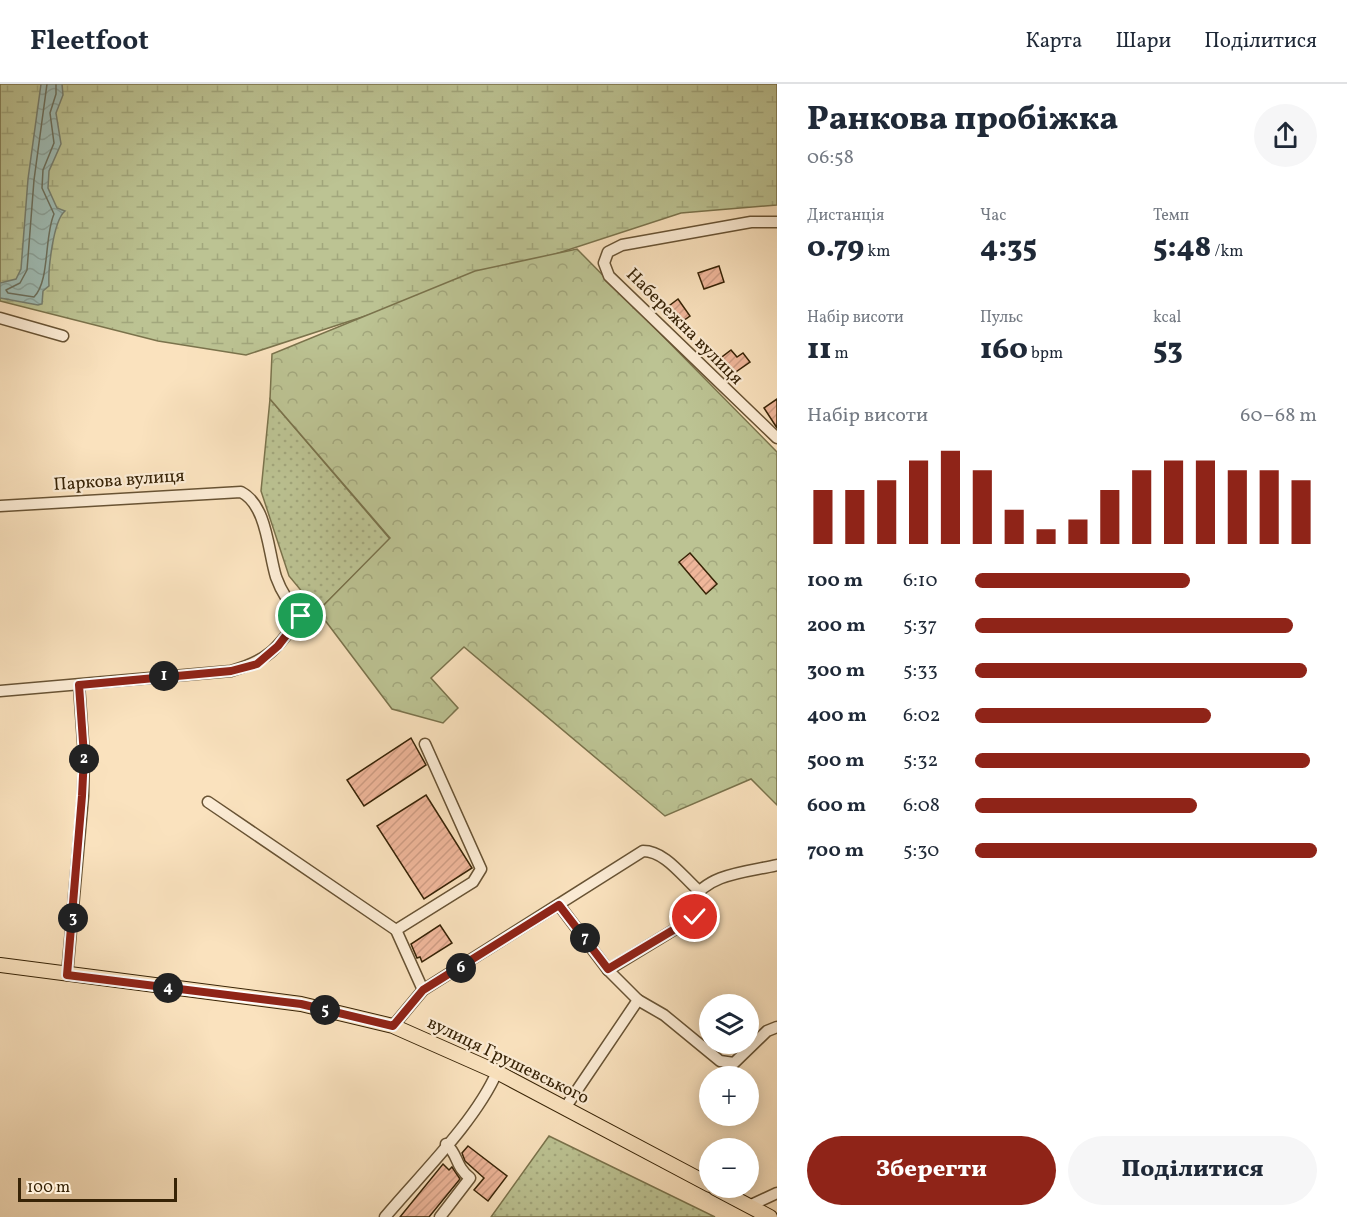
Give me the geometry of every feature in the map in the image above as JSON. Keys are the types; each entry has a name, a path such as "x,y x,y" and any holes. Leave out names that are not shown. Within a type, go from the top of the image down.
{"main road":[{"name":"вулиця Грушевського","path":"0,964 67,975 301,1004 393,1026 497,1072 699,1179"},
{"path":"734,1198 770,1217"}],"street":[{"name":"Набережна вулиця","path":"777,222 751,222 622,245 608,252 604,263 609,276 777,438"},
{"path":"0,318 63,336"},
{"name":"Паркова вулиця","path":"0,506 241,492 247,495 257,509 277,578 291,606 301,616 278,646 257,664 231,671 79,685"},
{"path":"0,691 79,685 84,756 67,975"},
{"path":"396,930 473,882 481,869 425,744"},
{"path":"208,802 396,930 423,990"},
{"path":"393,1026 423,990 643,851 652,851 662,856 698,890"},
{"path":"608,969 695,917 692,901 698,890 715,879 777,865"},
{"path":"559,905 608,969 638,1000 664,1015 720,1061 734,1063 767,1031 777,1027"},
{"path":"565,1108 638,1000"},
{"path":"385,1217 488,1093 497,1072"},
{"path":"440,1217 470,1178 459,1168 454,1150 446,1144"},
{"path":"749,1206 777,1193"}],"green space":[{"path":"0,84 777,84 777,205 681,213 246,355 158,341 0,301"},
{"path":"577,249 777,452 777,805 751,779 665,816 464,647 431,678 458,708 443,723 392,709 318,611 390,538 270,399 272,354 475,271"},
{"path":"270,399 390,539 318,611 289,576 261,491"},
{"path":"549,1136 715,1217 491,1217"}],"water":[{"path":"41,84 62,84 63,95 56,113 61,144 49,171 48,188 57,208 65,211 54,235 49,286 43,291 42,304 38,305 0,298 0,283 16,279 21,269 28,179"}],"building":[{"path":"719,266 724,282 704,289 698,273"},
{"path":"678,299 690,316 677,325 665,309"},
{"path":"731,350 737,357 743,353 750,362 730,376 718,360"},
{"path":"777,399 777,428 764,408"},
{"path":"690,553 717,584 706,594 679,562"},
{"path":"411,738 426,765 364,806 347,780"},
{"path":"426,795 472,868 424,899 377,826"},
{"path":"440,925 452,943 422,962 420,957 417,958 411,944"},
{"path":"468,1146 507,1176 488,1201 474,1190 484,1178 465,1161 462,1153"},
{"path":"443,1164 449,1170 452,1167 460,1179 429,1217 400,1217"}],"route":[{"path":"301,616 278,646 257,664 231,671 79,685 84,756 67,975 301,1004 393,1026 423,990 444,979 559,905 608,969 695,917"}]}
